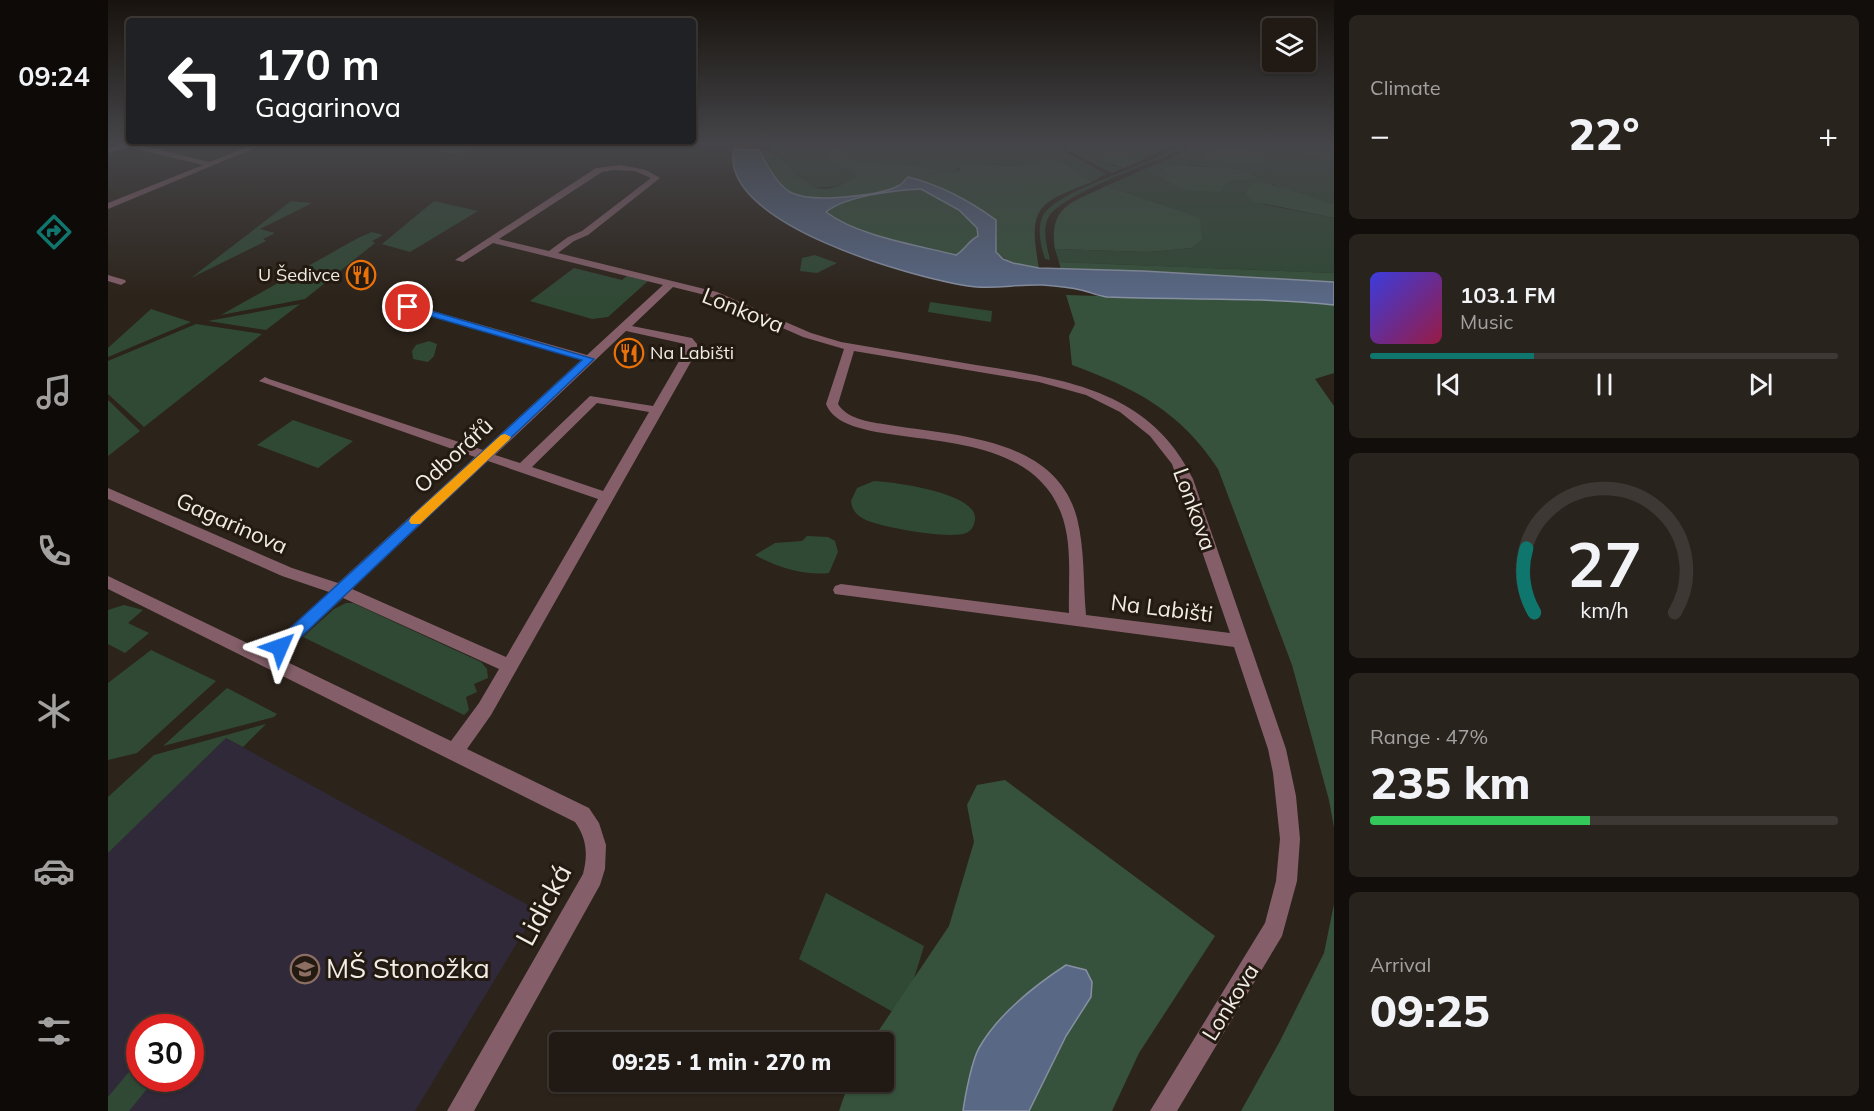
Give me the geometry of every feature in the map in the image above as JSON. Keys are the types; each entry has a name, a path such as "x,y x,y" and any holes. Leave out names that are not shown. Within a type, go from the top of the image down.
{"street":[{"path":"108,206 136,195"},
{"path":"460,260 563,195"},
{"path":"551,254 585,233 634,195"},
{"name":"Lonkova","path":"494,240 724,298 807,335 850,347 1062,384 1109,400 1140,421 1168,447 1186,479 1276,749 1288,795 1292,831 1290,865 1284,899 1266,944 1163,1111"},
{"path":"108,278 121,282"},
{"name":"Odborářů","path":"267,658 670,284"},
{"path":"390,302 589,359"},
{"path":"108,582 455,751 476,723 510,666 691,351 692,344 683,338 623,327"},
{"name":"Na Labišti","path":"850,347 833,398 834,409 839,413 866,424 1004,451 1029,463 1048,478 1064,500 1070,517 1078,620"},
{"path":"265,381 606,497"},
{"path":"522,469 594,399 657,410"},
{"name":"Gagarinova","path":"108,493 287,572 340,591 510,666"},
{"name":"Na Labišti","path":"841,590 1240,641"},
{"name":"Lidická","path":"455,751 582,815 594,834 598,856 588,890 460,1111"}],"shaded area":[{"name":"MŠ Stonožka","path":"226,738 537,910 415,1111 108,1111 108,853"}],"green space":[{"path":"799,195 862,195 834,198"},
{"path":"872,195 932,195 959,210 977,228 978,236 956,255 871,234 839,221 825,212 834,206"},
{"path":"953,195 1061,195 1040,210 1036,220 1039,268 1016,263 996,252 996,220"},
{"path":"1078,195 1055,209 1048,218 1045,228 1050,260 1045,259 1040,234 1042,218 1050,207 1065,197"},
{"path":"1088,195 1133,195 1194,215 1200,220 1202,240 1192,248 1149,252 1055,249 1056,223 1060,214 1073,202"},
{"path":"1133,195 1267,195 1263,204 1334,218 1334,273 1059,262 1055,249 1149,252 1192,248 1202,240 1194,215"},
{"path":"1247,195 1303,195 1334,204 1334,218 1252,201"},
{"path":"1300,195 1334,195 1334,204"},
{"path":"291,201 312,203 260,229 275,233 263,239 266,241 191,278"},
{"path":"434,201 478,211 410,252 382,244"},
{"path":"372,232 383,235 372,241 375,243 305,299 221,315 358,238"},
{"path":"815,255 837,263 817,273 800,271 802,258"},
{"path":"1059,262 1334,273 1334,282 1143,271 1061,270"},
{"path":"574,268 622,280 627,276 648,281 608,317 592,319 530,301"},
{"path":"1066,295 1302,302 1334,305 1334,373 1315,379 1334,406 1334,828 1329,800 1292,665 1218,469 1188,432 1154,404 1116,383 1072,365 1069,336 1075,324"},
{"path":"930,302 992,311 991,322 928,312"},
{"path":"300,304 266,330 208,321"},
{"path":"151,309 191,322 108,357 108,348"},
{"path":"196,324 262,334 144,427 108,394 108,361"},
{"path":"429,341 437,344 434,356 428,362 413,359 412,351 416,345"},
{"path":"108,400 140,431 108,456"},
{"path":"293,420 353,441 318,468 257,445"},
{"path":"874,481 933,491 964,503 973,511 975,520 971,530 961,534 934,534 900,529 864,519 855,512 851,501 857,488"},
{"path":"807,536 828,537 835,541 838,552 829,573 791,570 755,555 775,543 802,541"},
{"path":"346,603 353,603 481,662 487,669 488,678 474,684 477,692 466,697 469,710 464,715 303,637 334,609"},
{"path":"124,605 143,610 128,623 149,633 125,653 108,644 108,610"},
{"path":"151,650 216,681 137,753 108,760 108,683"},
{"path":"227,688 277,714 274,717 163,746"},
{"path":"266,724 243,747 226,738 108,853 108,797 154,755"},
{"path":"1005,780 1215,936 1139,1053 1112,1111 1029,1111 1066,1036 1091,997 1066,965 1041,982 1011,1008 963,1111 839,1111 846,1092 894,1092 894,1032 878,1032 949,926 974,842 967,805 977,785"},
{"path":"826,893 924,946 902,1017 799,959"},
{"path":"1334,904 1334,1111 1241,1111 1280,1041 1324,953"},
{"path":"126,1076 126,1092 144,1092 129,1111 108,1111 108,1097"}],"water":[{"path":"751,195 798,195 829,198 872,195 845,202 826,212 871,234 956,255 978,236 977,228 959,210 932,195 956,195 996,220 996,252 1003,259 1013,263 1039,268 1143,271 1334,282 1334,305 1306,302 1107,297 1056,286 968,286 907,272 825,243 787,223 756,201"},
{"path":"1066,965 1086,970 1092,982 1091,997 1066,1036 1029,1111 963,1111 974,1061 987,1036 1006,1012"}],"slow traffic":[{"path":"415,521 505,437"}],"place":[{"name":"U Šedivce","path":"361,275"},
{"name":"Na Labišti","path":"629,353"},
{"name":"MŠ Stonožka","path":"305,969"}],"route":[{"path":"280,647 589,359 408,307"}]}
